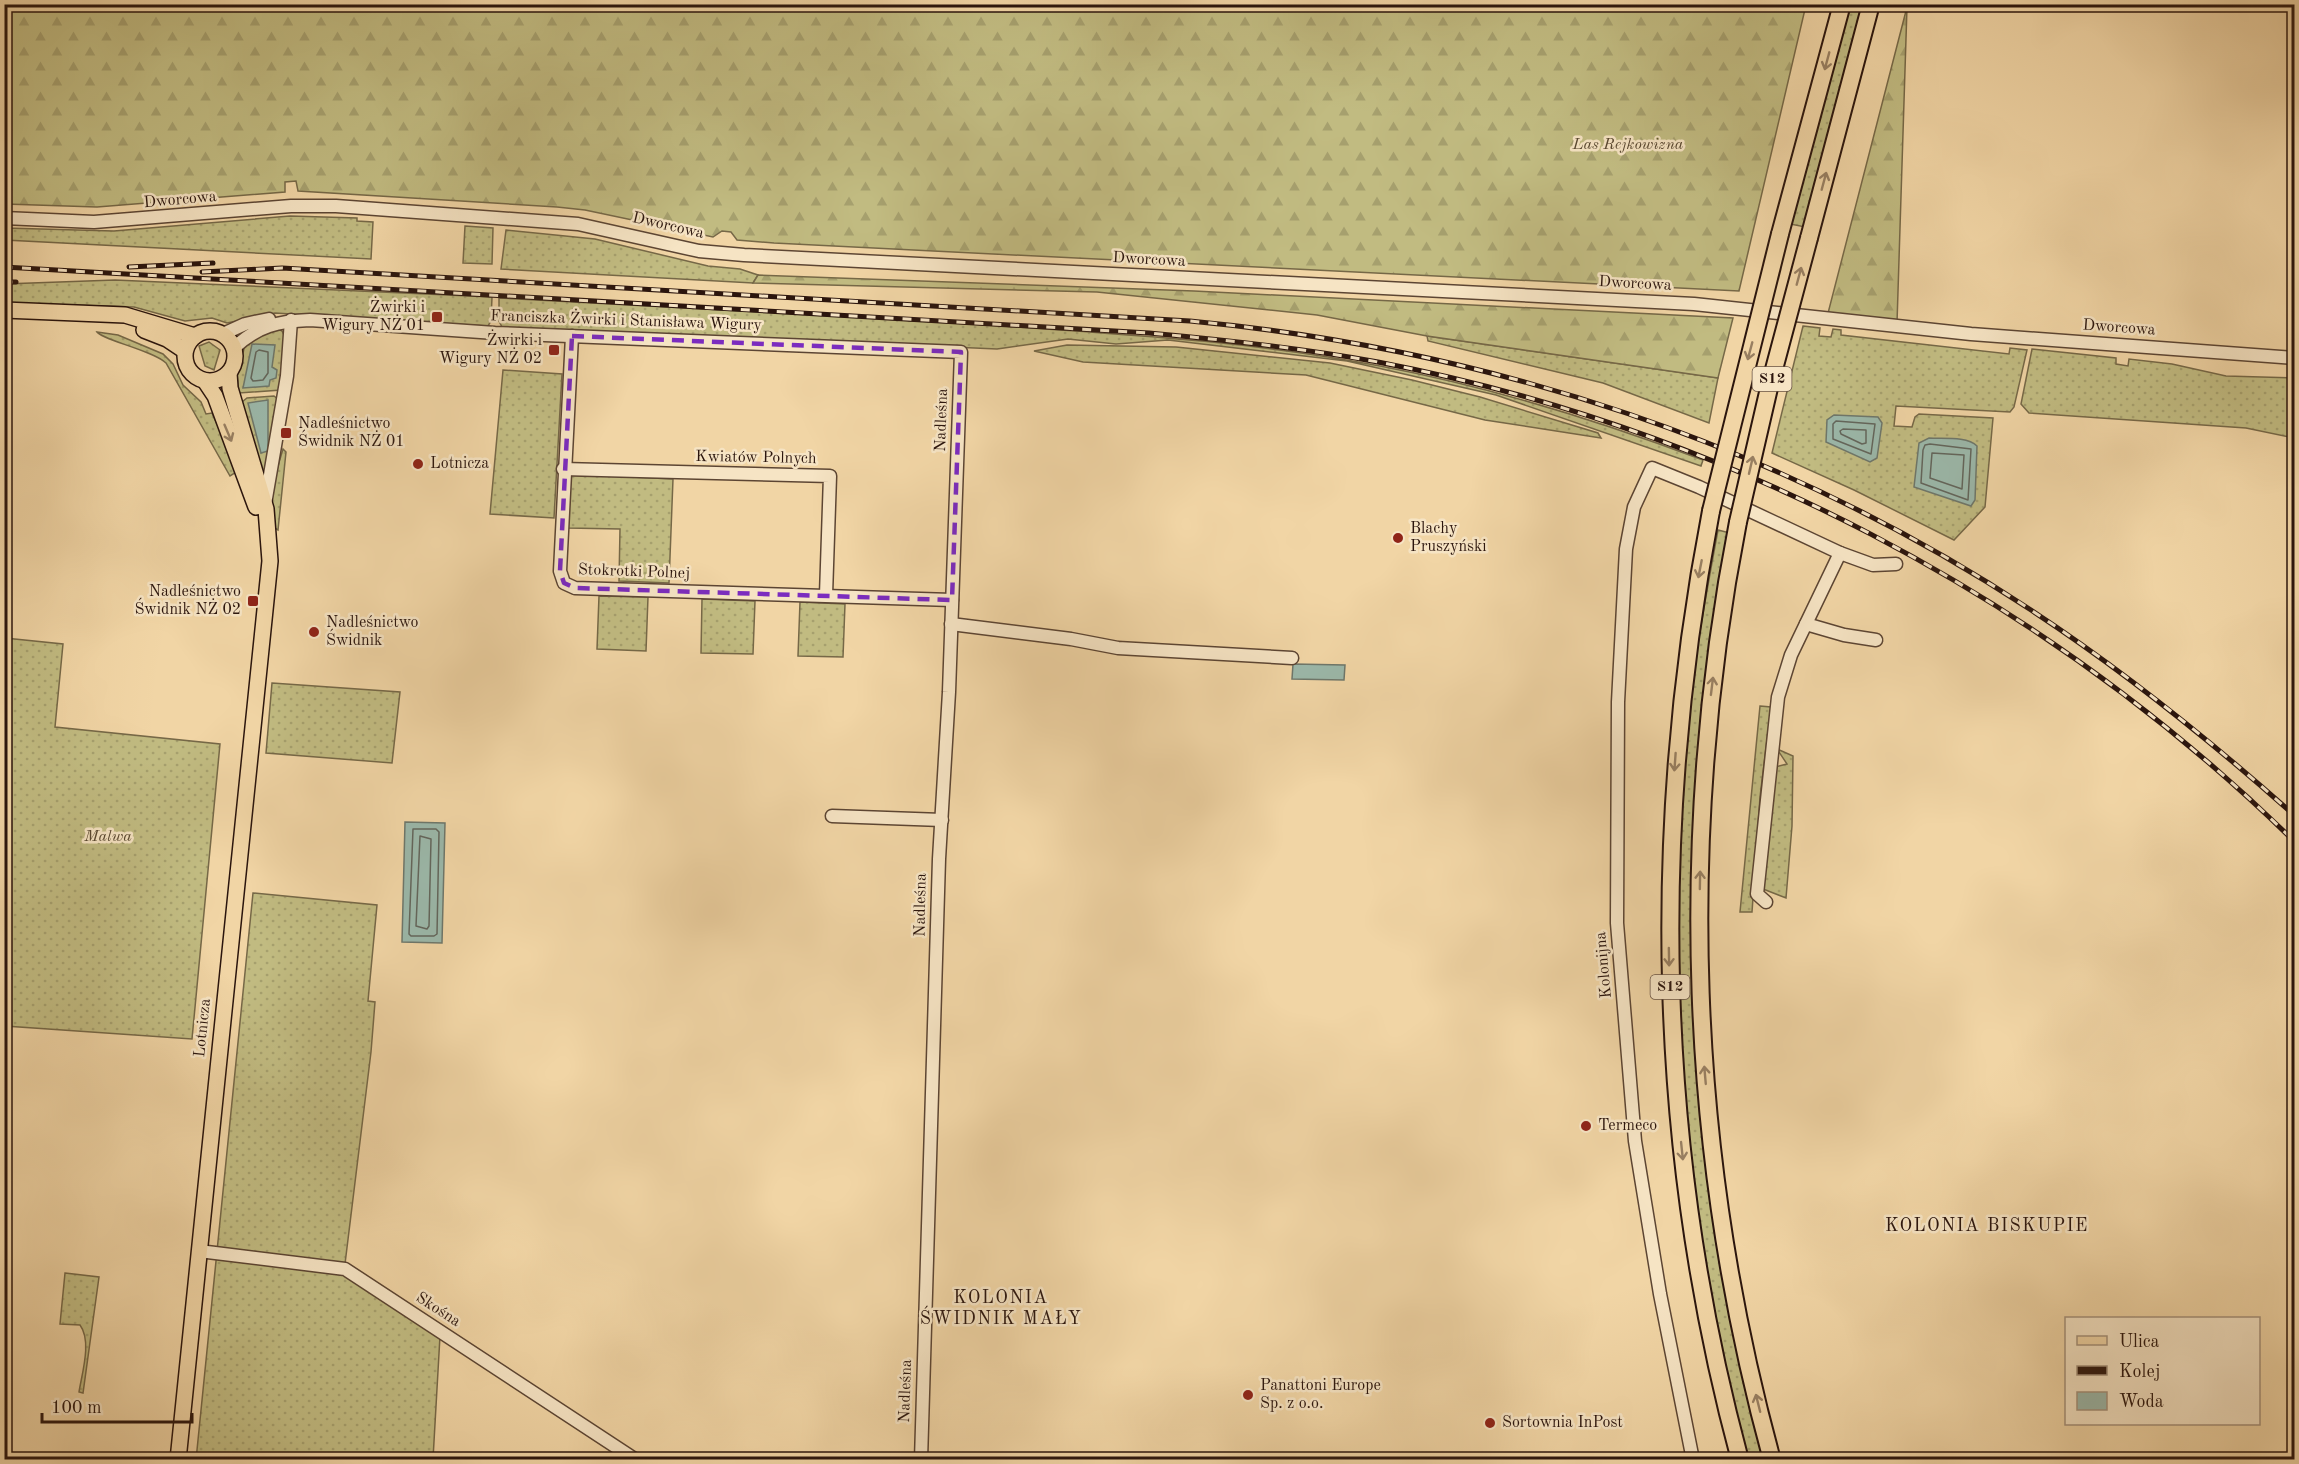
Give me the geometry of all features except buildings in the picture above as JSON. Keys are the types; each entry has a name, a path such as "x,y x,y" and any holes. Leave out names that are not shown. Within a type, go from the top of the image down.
{"highway":[{"name":"S12","path":"1740,1460 1712,1341 1692,1232 1676,1095 1669,974 1670,860 1675,756 1688,647 1711,511 1780,234 1842,4"},
{"name":"S12","path":"1772,1460 1744,1345 1723,1227 1708,1108 1700,989 1700,853 1707,736 1722,614 1738,522 1769,388 1871,4"}],"main road":[{"path":"4,310 134,316 195,336"},
{"path":"96,315 160,336 185,351"},
{"path":"209,331 223,334 234,348 235,361 229,373 217,380 205,381 189,370 185,351 195,336 209,331"},
{"name":"Lotnicza","path":"229,373 230,388 265,504 270,544 268,581 264,599"},
{"name":"Lotnicza","path":"178,1460 264,599 263,544 256,508 215,396 205,381"}],"street":[{"name":"Dworcowa","path":"4,218 94,222 291,206 370,207 579,224 699,251 744,255 1694,304 1995,336 2295,358"},
{"name":"Franciszka Żwirki i Stanisława Wigury","path":"223,334 260,320 961,352"},
{"path":"234,348 258,329 291,321 291,345 286,385 265,504"},
{"name":"Stokrotki Polnej","path":"572,336 563,469 560,571 560,577 569,586 952,600"},
{"name":"Nadleśna","path":"921,1460 942,820 961,352"},
{"name":"Kolonijna","path":"1693,1460 1660,1294 1635,1141 1617,924 1618,702 1626,549 1634,507 1652,468 1692,483 1840,553"},
{"name":"Kwiatów Polnych","path":"563,469 830,476 826,595"},
{"path":"1766,902 1757,894 1774,724 1784,675 1840,553 1873,565 1896,564"},
{"path":"951,624 1071,639 1118,648 1292,658"},
{"path":"1806,624 1845,635 1876,640"},
{"path":"832,816 942,820"},
{"name":"Skośna","path":"199,1251 345,1269 636,1460"}],"highlighted area":[{"path":"572,336 961,352 952,600 575,588 564,583 560,571"}],"green space":[{"name":"Las Rejkowizna","path":"5,4 1806,5 1739,291 774,243 737,240 731,232 722,231 713,237 585,210 298,191 296,181 285,182 285,192 97,207 5,204"},
{"path":"1848,5 1865,5 1805,227 1790,224"},
{"path":"1907,7 1897,323 1827,317"},
{"path":"290,216 357,218 357,221 373,222 371,259 5,240 5,228 114,231"},
{"path":"465,226 493,228 492,264 463,263"},
{"path":"506,230 595,239 708,266 740,269 758,275 753,283 501,269"},
{"path":"758,275 1194,291 1733,318 1718,378 1427,336 1317,315 1097,292 753,283"},
{"path":"115,280 492,297 491,321 488,326 275,313 227,323 212,318 185,321 134,307 5,303 4,284"},
{"path":"499,298 989,325 1234,344 1283,350 1332,357 1421,374 1503,394 1623,431 1703,460 1701,466 1496,395 1347,361 1168,340 1116,344 1068,339 997,349 502,327 499,321"},
{"path":"1803,326 1820,328 1819,336 1831,337 1833,329 1841,330 1841,335 2009,354 2010,348 2027,350 2014,407 2010,412 1896,406 1894,426 1912,427 1915,417 1919,414 1993,418 1985,507 1954,540 1854,490 1772,453"},
{"path":"275,327 282,331 286,339 281,390 239,393 237,374 245,345"},
{"path":"97,332 118,335 163,354 173,364 183,385 201,402 206,414 212,413 238,471 230,476 166,363"},
{"path":"1427,336 1718,378 1709,423 1603,383 1428,341"},
{"path":"209,342 220,350 214,370 205,366 199,346"},
{"path":"1067,345 1176,347 1330,363 1480,397 1598,433 1601,438 1485,420 1306,375 1083,362 1034,351"},
{"path":"2032,349 2116,358 2116,364 2128,366 2129,359 2172,364 2226,376 2294,378 2294,438 2246,428 2029,413 2021,404"},
{"path":"503,370 562,374 554,518 490,514"},
{"path":"274,396 279,400 266,487 242,402 247,398"},
{"path":"283,449 286,452 278,530 273,527 272,497"},
{"path":"570,474 673,479 669,583 619,581 620,529 568,528"},
{"path":"1718,530 1730,533 1709,660 1703,1125 1766,1459 1747,1459 1713,1306 1690,1151 1677,995 1675,917 1682,761 1698,645"},
{"path":"599,596 648,597 646,651 597,649"},
{"path":"702,599 755,601 753,654 701,653"},
{"path":"800,602 845,604 843,657 798,656"},
{"name":"Malwa","path":"5,638 63,644 55,727 220,744 192,1039 5,1026"},
{"path":"272,683 400,692 392,763 266,753"},
{"path":"1760,706 1771,707 1760,797 1752,912 1740,912"},
{"path":"1777,749 1793,756 1792,826 1786,898 1763,889 1775,767 1787,764"},
{"path":"253,893 377,905 368,1001 375,1002 371,1052 344,1272 440,1336 433,1459 196,1460"},
{"path":"65,1273 99,1277 83,1393 79,1392 86,1348 84,1332 80,1325 60,1324"}],"water":[{"path":"252,344 275,345 272,367 277,370 276,378 270,380 269,386 243,388"},
{"path":"268,400 268,451 261,453 248,403"},
{"path":"1834,415 1878,417 1882,423 1877,458 1870,462 1826,442 1827,420"},
{"path":"1929,438 1961,439 1977,446 1975,500 1971,506 1914,487 1919,443"},
{"path":"1293,664 1345,665 1344,680 1292,679"},
{"path":"405,822 445,823 442,943 402,942"}],"railway":[{"path":"129,267 213,263"},
{"path":"4,267 1149,333 1349,357 1506,391 1631,430 1753,478 1871,534 1985,599 2094,672 2197,753 2294,841"},
{"path":"202,272 282,268 1190,321 1302,335 1412,355 1521,381 1628,414 1733,453 1835,499 1935,551 2031,610 2100,657 2231,760 2294,815"},
{"path":"4,282 16,282"}],"place":[{"name":"Żwirki i Wigury NŻ 01","path":"437,317"},
{"name":"Żwirki i Wigury NŻ 02","path":"554,350"},
{"name":"Nadleśnictwo Świdnik NŻ 01","path":"286,433"},
{"name":"Lotnicza","path":"418,464"},
{"name":"Blachy Pruszyński","path":"1398,538"},
{"name":"Nadleśnictwo Świdnik NŻ 02","path":"253,601"},
{"name":"Nadleśnictwo Świdnik","path":"314,632"},
{"name":"Termeco","path":"1586,1126"},
{"name":"Panattoni Europe Sp. z o.o.","path":"1248,1395"},
{"name":"Sortownia InPost","path":"1490,1423"}],"district":[{"name":"KOLONIA BISKUPIE","path":"1987,1226"},
{"name":"KOLONIA ŚWIDNIK MAŁY","path":"1001,1308"}]}
